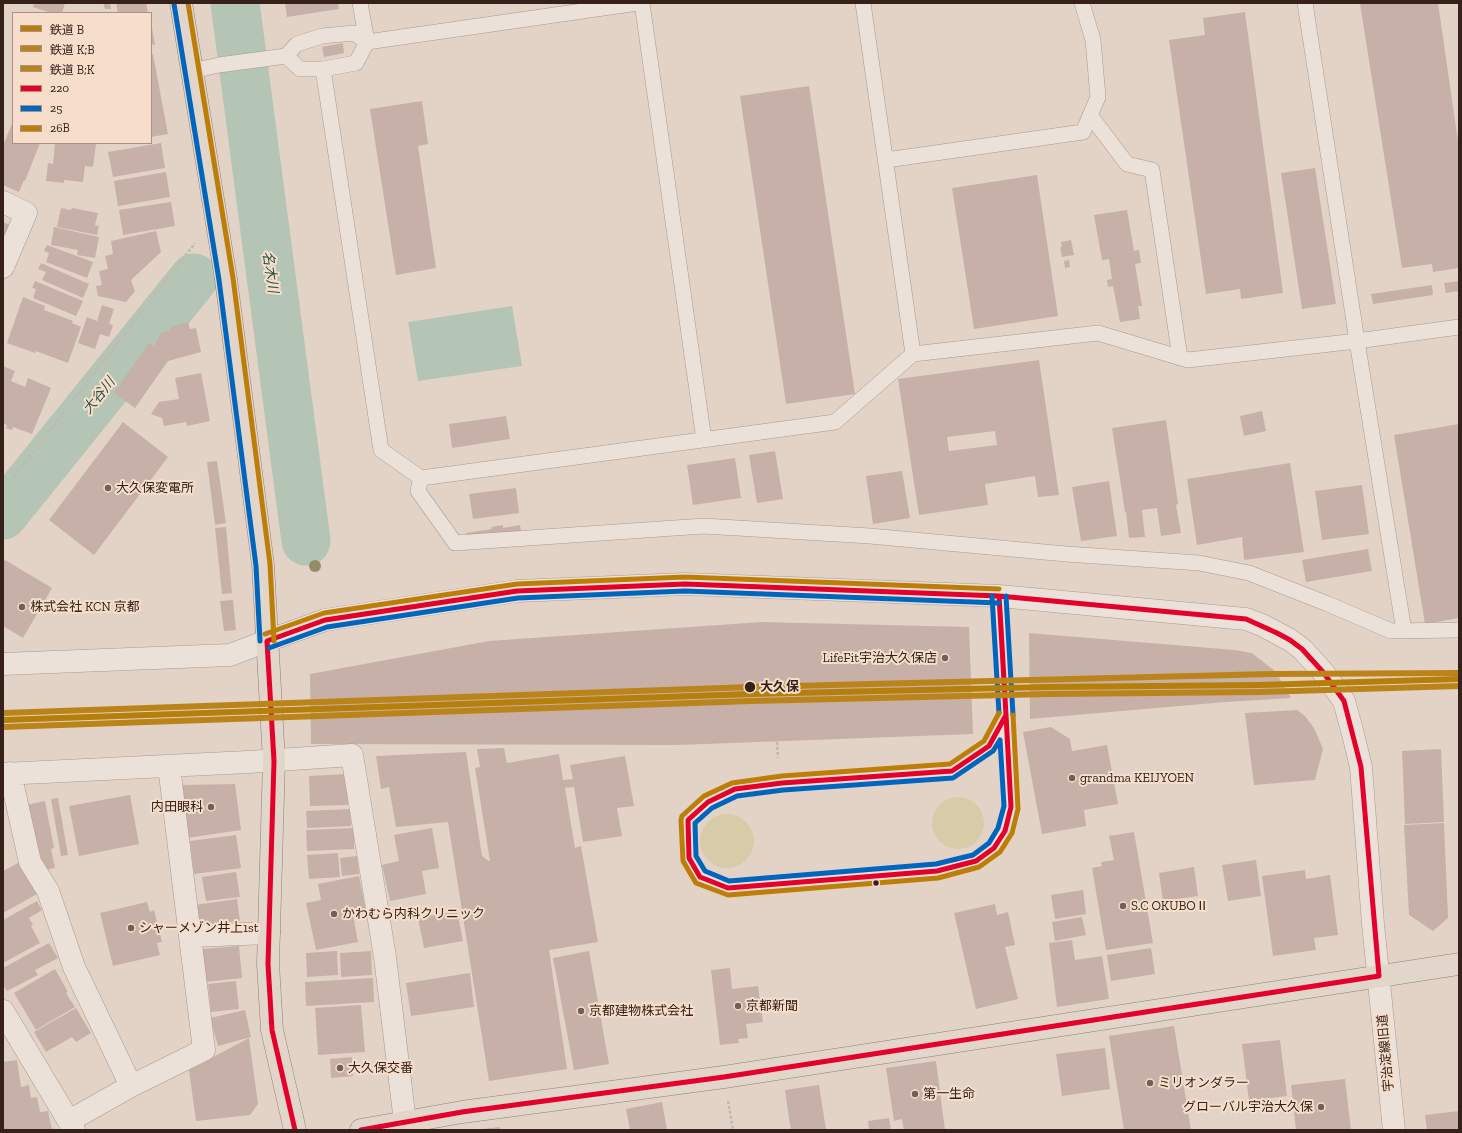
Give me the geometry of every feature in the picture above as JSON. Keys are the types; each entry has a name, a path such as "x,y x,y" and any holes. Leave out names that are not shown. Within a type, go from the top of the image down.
{"main road":[{"path":"181,3 226,279 263,565 274,761 268,964 272,1030 295,1130"},
{"path":"361,1130 406,1126 574,1096 724,1077 1459,964"}],"street":[{"path":"3,202 26,212 3,267"},
{"name":"宇治淀線旧道","path":"3,664 230,655 325,620 518,591 685,584 999,596 1246,619 1290,640 1302,650 1323,672 1344,701 1361,767 1394,1130"},
{"path":"131,1086 74,967 48,891 30,862 6,773 274,761 352,755 385,957 406,1126"},
{"path":"3,1011 72,1126 131,1086 204,1050 169,766"},
{"path":"190,936 269,933"}],"lane":[{"path":"286,56 300,69 323,69 356,63 367,42 360,3"},
{"path":"192,71 228,64 286,56 297,44 322,36 354,33 367,42 638,3"},
{"path":"642,3 704,440"},
{"path":"863,3 913,354"},
{"path":"886,160 1083,132 1098,97 1093,40 1082,3"},
{"path":"1305,3 1357,341 1404,631"},
{"path":"323,69 381,450 421,478 835,422 913,354 1098,333 1188,360 1357,341 1459,327"},
{"path":"1090,115 1127,164 1152,170 1180,358"},
{"path":"421,478 418,491 455,543 704,526 870,536 1066,554 1199,563 1249,573 1391,631 1459,630"},
{"path":"999,596 1006,715 1011,807 1005,831 994,848 976,861 937,871 728,888 700,877 689,858 688,820 708,802 728,792 735,789 782,783 952,771 989,746 1006,715"}],"path":[{"path":"14,477 197,240"},
{"path":"777,742 778,758"}],"shaded area":[{"path":"512,306 522,366 418,381 408,322"},
{"path":"958,797 968,799 976,805 982,813 984,823 982,833 976,841 968,847 958,849 948,847 940,841 934,833 932,823 934,813 940,805 948,799"},
{"path":"722,814 732,814 742,818 750,826 754,836 754,846 750,856 742,864 732,868 722,868 712,864 704,856 700,846 700,836 704,826 712,818"}],"building":[{"path":"34,3 65,3 62,12 48,12 33,7"},
{"path":"103,3 110,3 111,9 105,9"},
{"path":"116,3 146,3 148,12 118,12"},
{"path":"285,3 338,3 339,9 287,17"},
{"path":"1438,3 1459,148 1459,268 1433,272 1432,264 1402,268 1360,4"},
{"path":"1245,12 1283,293 1241,299 1240,289 1206,294 1169,40 1205,35 1203,18"},
{"path":"152,28 155,45 152,44"},
{"path":"343,43 344,53 324,57 322,47"},
{"path":"152,54 153,54 168,134 152,137"},
{"path":"809,86 855,394 786,404 740,96"},
{"path":"422,101 428,144 418,146 436,268 396,275 370,109"},
{"path":"12,124 12,144 40,144 19,192 3,185 3,146"},
{"path":"161,143 165,168 113,177 108,152"},
{"path":"55,144 96,144 93,167 85,166 83,182 64,180 64,183 46,181 48,163 53,164"},
{"path":"1315,168 1336,304 1302,309 1281,173"},
{"path":"166,172 170,197 118,206 114,181"},
{"path":"1037,175 1058,316 974,329 952,188"},
{"path":"171,202 175,226 123,235 119,210"},
{"path":"61,208 71,210 72,208 98,213 95,225 99,226 97,235 57,227"},
{"path":"1127,210 1134,251 1139,250 1141,263 1135,264 1142,306 1138,306 1140,319 1120,322 1113,286 1108,287 1107,280 1112,279 1109,259 1102,260 1094,215"},
{"path":"3,222 10,225 3,247"},
{"path":"54,227 99,237 95,258 77,255 78,250 51,245"},
{"path":"156,231 161,252 131,280 135,291 126,302 98,296 96,286 102,285 99,271 108,269 105,256 113,254 111,241"},
{"path":"1071,240 1074,255 1062,257 1060,247 1062,247 1061,242"},
{"path":"47,245 93,262 87,278 46,262 49,253 44,251"},
{"path":"1069,260 1070,267 1065,268 1064,261"},
{"path":"41,263 89,284 83,298 42,280 46,272 38,269"},
{"path":"35,281 83,301 76,316 33,298 36,289 32,288"},
{"path":"1459,281 1459,291 1446,293 1444,283"},
{"path":"1432,285 1433,295 1373,304 1371,294"},
{"path":"23,297 45,306 44,310 73,321 72,323 81,327 68,363 36,351 35,353 7,343"},
{"path":"102,305 114,309 109,324 113,325 109,337 100,334 95,349 78,343 87,317 97,321"},
{"path":"188,322 190,329 196,328 201,352 168,361 135,408 114,393 149,343 154,346 161,333 171,331 170,327"},
{"path":"1039,360 1059,495 1038,497 1035,476 985,484 988,505 919,515 898,379","holes":["995,431 997,445 949,451 947,437"]},
{"path":"3,366 15,371 11,381 25,387 28,378 51,388 32,434 13,427 12,430 6,428 7,425 3,423"},
{"path":"201,373 210,421 187,426 186,422 164,426 162,418 151,414 159,402 179,399 175,378"},
{"path":"1262,411 1266,431 1244,436 1240,416"},
{"path":"506,416 510,439 452,448 449,424"},
{"path":"1166,420 1178,504 1176,505 1181,533 1161,536 1157,508 1142,510 1145,537 1129,538 1112,428"},
{"name":"大久保変電所","path":"123,422 168,457 94,555 49,520"},
{"path":"1459,424 1459,618 1425,624 1394,435"},
{"path":"775,451 783,499 757,503 749,455"},
{"path":"735,458 741,498 693,505 687,465"},
{"path":"217,461 226,523 215,525 207,462"},
{"path":"1290,463 1304,552 1244,560 1242,537 1197,545 1187,479"},
{"path":"902,471 910,518 873,524 866,476"},
{"path":"1109,481 1117,536 1081,541 1072,487"},
{"path":"1362,485 1369,534 1322,540 1315,491"},
{"path":"516,488 519,513 473,519 469,494"},
{"path":"503,525 503,528 520,525 521,531 467,539 466,533 492,529 491,527"},
{"path":"226,527 232,593 222,594 215,528"},
{"path":"1368,549 1372,571 1306,582 1302,560"},
{"name":"株式会社 KCN 京都","path":"5,560 52,588 23,638 3,626 3,563"},
{"path":"233,600 236,630 224,631 220,601"},
{"path":"762,622 969,627 973,734 678,745 311,744 310,674 489,641"},
{"path":"1029,633 1235,650 1252,653 1276,672 1291,698 1226,702 1030,719"},
{"path":"1297,710 1305,716 1314,728 1323,749 1315,780 1254,785 1245,713"},
{"name":"grandma KEIJYOEN","path":"1051,727 1070,739 1072,751 1107,745 1118,804 1084,810 1086,826 1042,834 1023,732"},
{"path":"504,748 507,763 559,754 563,780 573,779 570,765 625,756 634,806 617,808 622,836 583,842 574,787 565,788 575,848 581,846 598,942 549,950 567,1069 489,1081 448,822 396,827 389,787 381,789 376,756 466,752 482,856 490,861 475,768 480,767 477,749"},
{"path":"1441,749 1444,822 1405,824 1402,751"},
{"path":"346,774 348,805 310,806 309,776"},
{"name":"内田眼科","path":"235,784 241,830 187,838 181,785"},
{"path":"130,795 139,844 79,856 69,806"},
{"path":"58,798 68,855 61,856 51,799"},
{"path":"45,801 54,848 51,849 55,868 45,870 40,862 26,805"},
{"path":"350,809 351,826 307,828 306,811"},
{"path":"1444,823 1448,918 1433,931 1409,915 1404,825"},
{"path":"354,828 354,849 307,851 306,830"},
{"path":"432,828 439,868 422,871 426,894 390,901 382,865 399,861 394,835"},
{"name":"S.C OKUBOⅡ","path":"1134,832 1153,943 1106,950 1092,868 1102,866 1101,862 1114,860 1109,836"},
{"path":"236,835 241,868 194,874 190,841"},
{"path":"338,853 340,877 309,879 307,855"},
{"path":"357,856 359,874 342,876 340,858"},
{"path":"1256,860 1261,896 1228,901 1222,865"},
{"path":"20,862 37,894 3,913 3,871"},
{"path":"1194,867 1198,896 1163,901 1159,873"},
{"path":"1305,870 1306,879 1330,875 1338,935 1314,938 1316,950 1273,956 1262,876"},
{"path":"236,872 240,897 206,901 202,877"},
{"name":"かわむら内科クリニック","path":"359,876 366,912 353,915 358,942 316,950 306,903 321,900 318,884"},
{"path":"1083,890 1086,914 1055,919 1051,895"},
{"path":"237,899 240,921 198,926 195,905"},
{"path":"37,901 42,910 29,918 33,925 31,926 40,943 3,963 3,920"},
{"name":"シャーメゾン井上1st","path":"147,902 150,912 154,910 162,942 157,943 160,955 113,966 100,913"},
{"path":"995,904 997,915 1008,912 1015,945 1005,947 1018,999 976,1009 954,913"},
{"path":"457,911 463,941 424,948 418,918"},
{"path":"1082,917 1086,935 1055,941 1052,922"},
{"path":"1072,940 1075,960 1102,956 1109,999 1057,1007 1049,943"},
{"path":"49,943 58,958 35,970 38,975 7,991 3,985 3,968"},
{"path":"239,946 242,978 205,982 202,949"},
{"path":"1151,948 1155,974 1111,981 1107,955"},
{"path":"337,951 338,975 307,977 306,953"},
{"path":"371,951 372,975 341,977 340,953"},
{"name":"京都建物株式会社","path":"589,951 609,1064 574,1070 553,958"},
{"name":"京都新聞","path":"730,968 732,989 758,986 763,1022 746,1024 748,1038 738,1039 739,1043 720,1045 711,970"},
{"path":"55,969 68,992 66,993 75,1007 36,1030 14,993"},
{"path":"470,973 474,1007 411,1016 406,983"},
{"path":"373,978 374,1002 306,1006 305,982"},
{"path":"236,981 239,1009 211,1012 208,984"},
{"path":"361,1005 365,1052 318,1055 315,1008"},
{"path":"76,1008 91,1033 76,1042 72,1037 46,1052 34,1032"},
{"path":"245,1010 251,1037 218,1046 210,1018"},
{"name":"ミリオンダラー","path":"1174,1026 1191,1130 1124,1130 1109,1036"},
{"path":"249,1038 258,1104 250,1115 196,1121 189,1070"},
{"path":"1280,1040 1287,1096 1249,1101 1242,1044"},
{"path":"1105,1048 1110,1089 1062,1096 1056,1054"},
{"path":"352,1057 353,1076 331,1078 330,1059"},
{"path":"17,1060 21,1087 29,1085 31,1098 37,1097 40,1112 48,1111 52,1130 3,1130 3,1062"},
{"name":"第一生命","path":"936,1061 945,1130 904,1130 902,1119 894,1121 886,1068"},
{"name":"グローバル宇治大久保","path":"1345,1079 1351,1130 1296,1130 1291,1085"},
{"path":"819,1085 826,1130 791,1130 785,1090"},
{"path":"662,1102 667,1130 630,1130 626,1109"},
{"path":"1459,1111 1459,1130 1427,1130 1425,1115"},
{"path":"889,1118 891,1130 869,1130 868,1121"},
{"path":"500,1127 500,1130 482,1130 482,1129"}],"waterway":[{"name":"名木川","path":"235,3 306,541"},
{"name":"大谷川","path":"3,515 194,278"}],"rail line":[{"name":"B;K","path":"3,713 751,687 1272,674 1459,673"},
{"name":"B","path":"3,720 751,694 1049,687 1260,685 1459,679"},
{"name":"K;B","path":"3,727 751,701 1049,694 1260,692 1459,686"}],"transit line":[{"name":"26B","path":"188,3 233,278 270,564 274,641"},
{"name":"25","path":"174,4 219,280 256,566 260,641"},
{"name":"26B","path":"265,634 324,613 517,584 685,577 999,589"},
{"name":"220","path":"295,1130 272,1030 268,964 274,761 267,641 325,620 517,591 685,584 999,596 1246,619 1277,633 1302,649 1323,672 1344,701 1361,767 1379,976 724,1077 462,1112 361,1130"},
{"name":"25","path":"269,648 327,627 518,598 685,591 999,603"},
{"name":"25","path":"992,596 999,713"},
{"name":"220","path":"999,596 1001,628 1006,715 999,596"},
{"name":"25","path":"1006,596 1013,715"},
{"name":"26B","path":"999,713 984,741 950,764 782,776 732,783 704,796 682,816 683,861 696,883 728,895 938,878 979,867 1000,852 1012,833 1018,809 1013,715"},
{"name":"220","path":"1006,715 1011,807 1005,831 994,848 976,861 937,871 728,888 700,877 689,858 688,820 708,802 735,789 782,783 952,771 989,746 1006,715"},
{"name":"25","path":"1000,740 1004,806 998,828 989,843 973,855 936,864 729,881 705,871 696,856 695,823 712,808 737,796 783,790 953,778 993,751 1000,740"}],"place":[{"name":"大久保変電所","path":"108,488"},
{"name":"株式会社 KCN 京都","path":"22,607"},
{"name":"LifeFit宇治大久保店","path":"945,658"},
{"name":"大久保","path":"750,687"},
{"name":"grandma KEIJYOEN","path":"1072,778"},
{"name":"内田眼科","path":"211,807"},
{"name":"S.C OKUBOⅡ","path":"1123,906"},
{"name":"かわむら内科クリニック","path":"334,914"},
{"name":"シャーメゾン井上1st","path":"131,928"},
{"name":"京都新聞","path":"738,1006"},
{"name":"京都建物株式会社","path":"581,1011"},
{"name":"大久保交番","path":"340,1068"},
{"name":"ミリオンダラー","path":"1150,1083"},
{"name":"第一生命","path":"915,1094"},
{"name":"グローバル宇治大久保","path":"1321,1107"}]}
